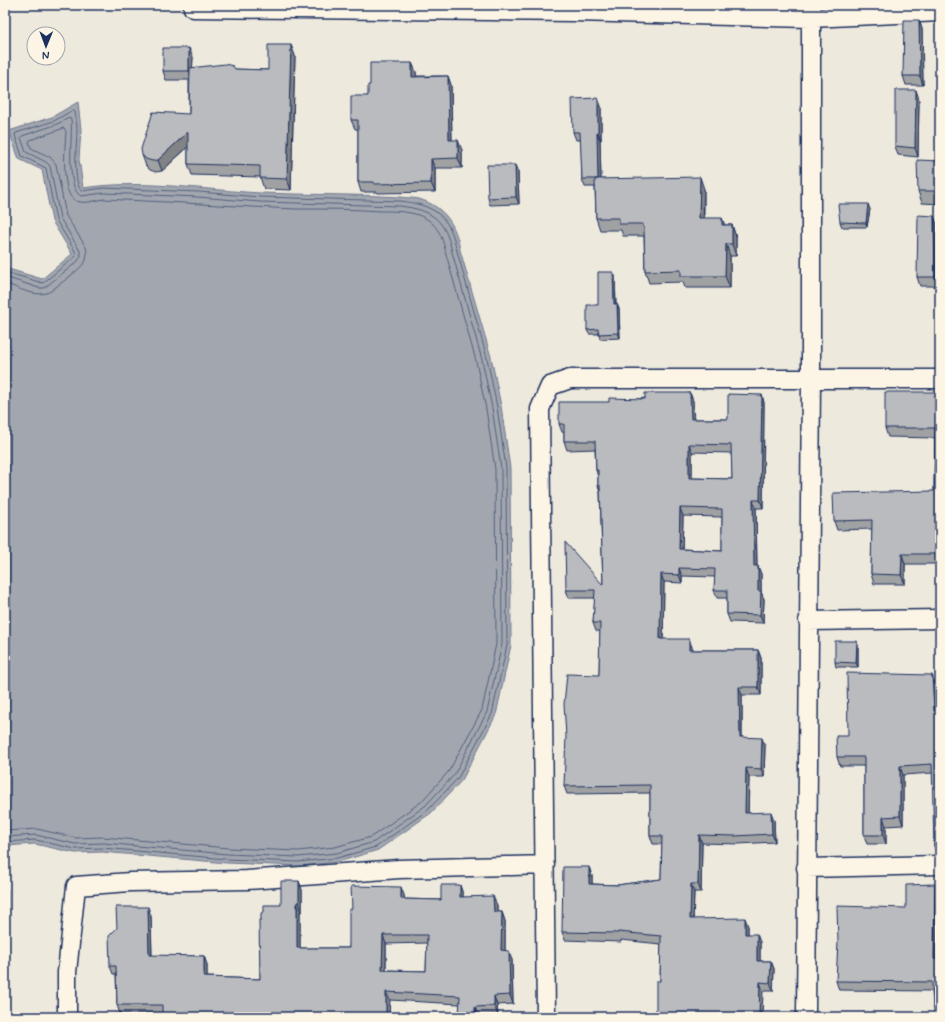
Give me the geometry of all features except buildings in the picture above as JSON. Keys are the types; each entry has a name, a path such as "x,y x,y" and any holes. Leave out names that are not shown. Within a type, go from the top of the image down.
{"street":[{"path":"193,8 575,12 940,12"},
{"path":"806,1017 811,11"},
{"path":"546,1017 540,409 550,386 570,379 940,378"},
{"path":"808,622 940,619"},
{"path":"67,1017 67,972 76,886 130,882 247,880 399,869 545,865"},
{"path":"806,868 940,865"}],"water":[{"path":"78,102 81,130 79,159 83,188 150,185 261,193 366,195 415,198 428,202 442,212 448,218 456,233 491,357 501,406 510,468 511,645 496,715 462,780 431,813 378,850 338,862 298,866 227,863 102,852 75,853 35,844 5,846 5,268 42,279 72,254 52,221 42,170 19,159 9,131 52,117"}]}
